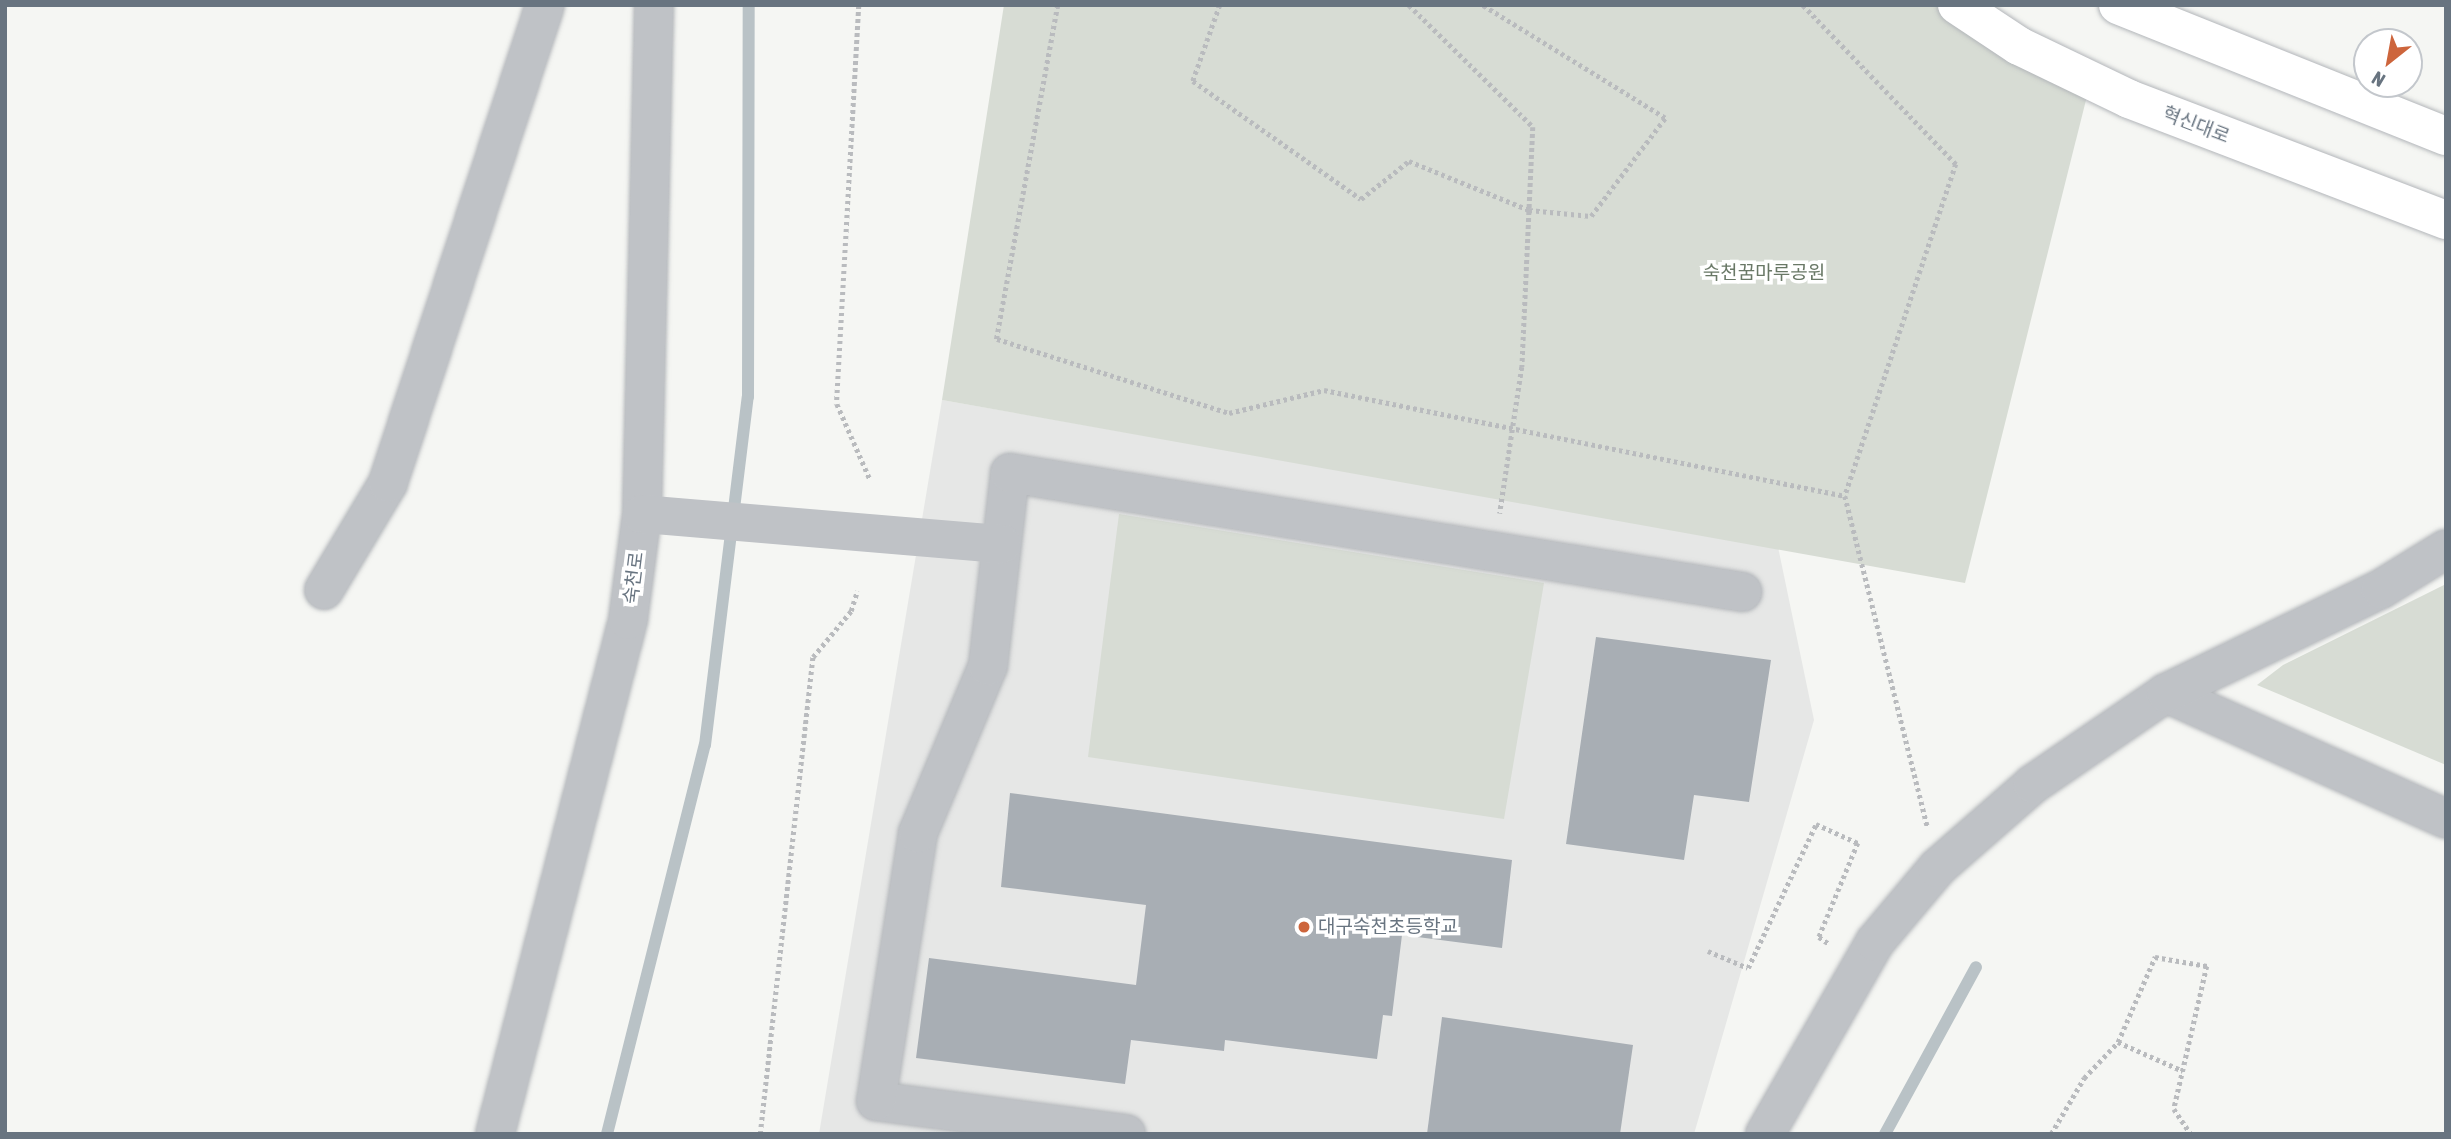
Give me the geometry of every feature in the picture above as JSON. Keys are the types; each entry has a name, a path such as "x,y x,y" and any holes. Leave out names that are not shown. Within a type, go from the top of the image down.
{"main road":[{"name":"혁신대로","path":"1957,5 2020,46 2129,99 2446,220"},
{"path":"2118,5 2446,136"}],"street":[{"path":"324,590 388,483 545,5"},
{"name":"숙천로","path":"495,1134 625,633 642,514 654,5"},
{"path":"1126,1134 876,1101 914,850 988,666 1010,473 1742,592"},
{"path":"642,514 1002,544"},
{"path":"1765,1134 1861,964 1937,868 2033,784 2166,693 2381,590 2446,549"},
{"path":"2166,693 2446,819"}],"path":[{"path":"859,5 837,404 867,459 870,479"},
{"path":"1058,5 997,339 1228,413 1324,390 1845,496"},
{"path":"1220,5 1193,81 1361,199 1409,161 1529,210 1591,216 1665,118 1482,5"},
{"path":"1409,5 1533,127 1522,366 1494,551"},
{"path":"1803,5 1956,164 1845,496 1937,868"},
{"path":"760,1134 813,657 851,611 857,591"},
{"path":"1708,951 1748,968 1816,824 1858,843 1819,937 1861,964"},
{"path":"2050,1134 2084,1077 2118,1042 2155,957 2207,966 2174,1110 2191,1134"},
{"path":"2118,1042 2183,1071"}],"shaded area":[{"name":"대구숙천초등학교","path":"942,400 1778,547 1814,720 1694,1134 819,1134"}],"green space":[{"name":"숙천꿈마루공원","path":"1004,5 1957,5 2091,80 1965,583 942,400"},
{"path":"1119,514 1544,583 1504,819 1088,757"},
{"path":"2446,584 2446,765 2257,685 2283,665"}],"building":[{"path":"1596,637 1771,660 1749,802 1694,795 1684,860 1566,844"},
{"path":"1010,793 1512,860 1502,948 1402,935 1392,1016 1383,1015 1377,1059 1225,1040 1224,1051 1131,1040 1125,1084 916,1058 929,958 1136,985 1146,905 1001,887"},
{"path":"1442,1017 1633,1045 1620,1134 1427,1134"}],"waterway":[{"path":"607,1134 705,745 748,397 749,5"},
{"path":"1885,1134 1976,967"}],"place":[{"name":"대구숙천초등학교","path":"1304,927"}]}
